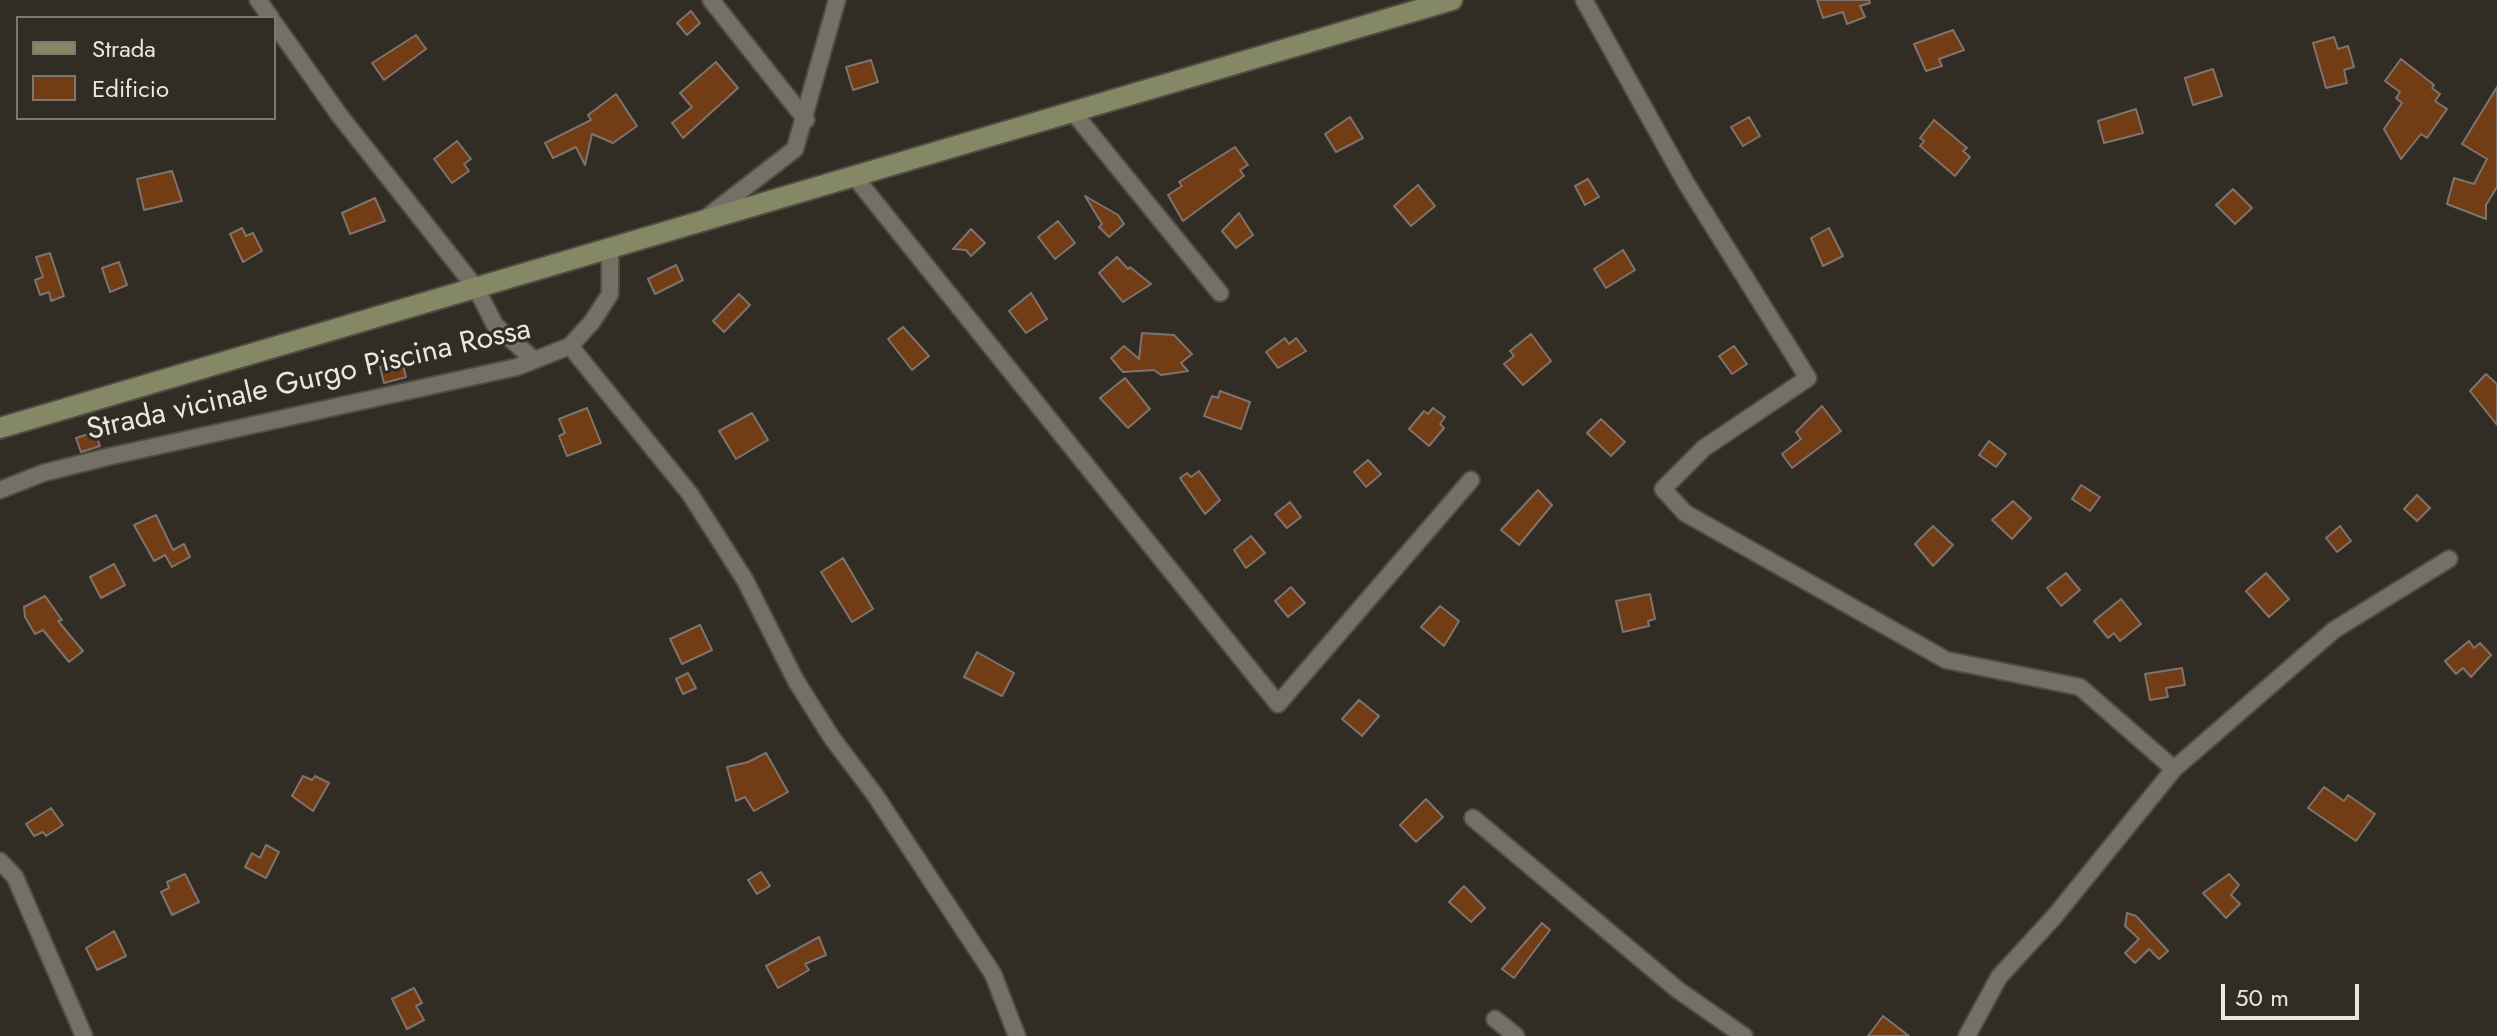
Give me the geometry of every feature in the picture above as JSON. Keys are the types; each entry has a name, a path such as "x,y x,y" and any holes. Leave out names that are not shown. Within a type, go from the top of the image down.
{"main road":[{"path":"0,428 1452,0"}],"street":[{"path":"711,0 806,120"},
{"path":"701,221 795,149 806,120 837,0"},
{"path":"1584,0 1686,183 1808,378 1704,448 1663,489 1685,513 1946,660 2080,687 2174,769"},
{"path":"276,26 340,116 476,288 495,325 533,359"},
{"path":"1073,112 1220,293"},
{"path":"854,176 1278,704 1471,480"},
{"name":"Strada vicinale Gurgo Piscina Rossa","path":"0,490 43,473 517,367 570,346 592,322 610,294 610,248"},
{"path":"570,346 690,494 745,580 796,681 993,974 1017,1036"},
{"path":"1967,1036 1999,977 2054,917 2174,769 2334,630 2449,559"},
{"path":"1473,818 1678,990 1744,1036"},
{"path":"0,861 15,877 84,1036"},
{"path":"1495,1019 1516,1036"}],"building":[{"path":"1817,0 1869,0 1870,3 1860,6 1865,17 1847,24 1843,12 1823,18"},
{"path":"691,11 700,23 687,35 677,23"},
{"path":"1953,30 1964,50 1939,59 1942,66 1926,71 1914,44"},
{"path":"416,35 426,49 384,80 372,63"},
{"path":"2334,37 2338,49 2348,46 2354,67 2344,70 2347,83 2326,88 2313,43"},
{"path":"2401,59 2434,85 2432,88 2440,94 2435,101 2447,109 2427,138 2421,134 2401,159 2384,129 2402,103 2396,98 2400,92 2385,81"},
{"path":"871,60 878,82 853,90 846,67"},
{"path":"716,62 738,88 683,138 672,123 692,107 680,93"},
{"path":"2213,69 2222,96 2193,105 2185,78"},
{"path":"2497,87 2497,187 2486,205 2486,219 2447,204 2454,178 2474,184 2487,159 2462,144"},
{"path":"616,94 637,126 613,143 592,134 585,165 576,147 553,158 545,143 591,120 588,115"},
{"path":"2136,109 2143,133 2104,143 2098,121"},
{"path":"1350,117 1363,138 1336,152 1325,134"},
{"path":"1749,117 1760,136 1743,146 1731,127"},
{"path":"1934,120 1967,148 1963,151 1970,157 1955,176 1920,146 1924,141 1920,138"},
{"path":"457,141 471,159 464,164 469,171 452,183 434,159"},
{"path":"1235,147 1248,165 1240,170 1244,176 1183,221 1168,195 1182,186 1179,182"},
{"path":"172,171 182,201 144,210 137,179"},
{"path":"1588,179 1599,197 1585,205 1575,186"},
{"path":"1418,185 1435,206 1411,226 1394,206"},
{"path":"2233,189 2252,208 2235,224 2216,205"},
{"path":"1085,196 1118,215 1124,224 1109,237 1099,227 1102,224"},
{"path":"375,198 385,221 350,234 342,213"},
{"path":"1239,213 1253,235 1236,248 1222,231"},
{"path":"1058,221 1075,243 1055,259 1038,237"},
{"path":"242,228 246,236 253,233 262,251 243,262 230,234"},
{"path":"1829,228 1843,256 1823,266 1811,238"},
{"path":"971,229 985,243 971,256 966,250 953,249"},
{"path":"1623,250 1635,270 1606,288 1594,269"},
{"path":"50,253 64,296 51,301 49,292 40,295 35,280 43,277 36,257"},
{"path":"1117,257 1128,269 1130,267 1151,284 1123,302 1099,273"},
{"path":"119,262 127,285 110,292 102,268"},
{"path":"676,265 683,280 655,294 648,279"},
{"path":"1031,293 1047,319 1026,333 1009,311"},
{"path":"739,294 750,305 724,332 713,321"},
{"path":"903,327 929,356 912,370 888,339"},
{"path":"1142,333 1174,335 1192,354 1181,363 1188,371 1161,375 1154,370 1123,372 1111,358 1124,346 1139,359"},
{"path":"1531,334 1551,361 1523,385 1504,364 1514,356 1510,351"},
{"path":"1285,338 1289,344 1296,338 1306,351 1278,368 1266,352"},
{"path":"1734,346 1747,364 1732,374 1719,356"},
{"path":"402,361 406,377 384,383 380,367"},
{"path":"2486,374 2497,384 2497,425 2470,391"},
{"path":"1125,378 1150,409 1128,428 1100,398"},
{"path":"1220,391 1250,402 1241,429 1204,416 1212,396 1218,398"},
{"path":"1822,406 1841,431 1792,468 1782,454 1801,439 1796,432"},
{"path":"587,408 601,443 567,456 559,436 565,433 559,419"},
{"path":"1433,408 1445,417 1440,424 1444,428 1429,446 1409,429 1424,411 1428,414"},
{"path":"752,413 768,440 736,459 719,431"},
{"path":"1601,419 1625,442 1611,456 1587,433"},
{"path":"95,432 100,446 81,452 76,438"},
{"path":"1989,441 2006,454 1996,467 1979,455"},
{"path":"1368,460 1381,474 1366,487 1354,472"},
{"path":"1199,471 1220,500 1205,514 1180,478 1187,473 1191,477"},
{"path":"2081,485 2100,497 2090,511 2072,499"},
{"path":"1538,490 1552,505 1519,545 1501,530"},
{"path":"2417,495 2430,508 2417,521 2404,509"},
{"path":"2013,501 2031,518 2012,539 1992,520"},
{"path":"1290,502 1301,517 1287,528 1275,514"},
{"path":"156,515 173,550 184,544 190,557 172,567 165,555 154,561 134,525"},
{"path":"1933,526 1953,545 1933,566 1915,544"},
{"path":"2340,526 2351,541 2337,552 2326,538"},
{"path":"1251,536 1265,553 1246,568 1234,550"},
{"path":"843,558 873,609 852,622 821,572"},
{"path":"114,564 125,585 101,598 90,577"},
{"path":"2066,573 2080,590 2061,606 2047,588"},
{"path":"2266,573 2289,599 2269,617 2246,591"},
{"path":"1291,587 1305,603 1288,617 1275,601"},
{"path":"1650,594 1655,619 1648,621 1649,626 1623,632 1616,601"},
{"path":"45,596 62,620 58,621 83,651 69,662 43,630 35,634 25,617 24,607"},
{"path":"2121,599 2141,624 2120,641 2114,633 2108,638 2094,621"},
{"path":"1440,606 1459,621 1444,646 1421,627"},
{"path":"700,625 712,650 682,664 670,639"},
{"path":"2469,641 2474,648 2480,643 2491,655 2471,677 2463,668 2456,674 2445,661"},
{"path":"977,652 1014,673 1002,696 964,677"},
{"path":"2182,668 2185,685 2166,688 2168,697 2150,700 2145,674"},
{"path":"688,673 696,688 683,694 676,679"},
{"path":"1359,700 1379,716 1362,736 1342,719"},
{"path":"766,753 788,792 754,811 745,797 736,801 727,767"},
{"path":"303,776 312,780 315,776 329,783 313,811 292,796"},
{"path":"2324,787 2344,801 2348,795 2375,814 2356,841 2308,808"},
{"path":"1426,799 1443,817 1416,842 1400,825"},
{"path":"51,808 63,825 46,836 43,832 34,836 26,824"},
{"path":"266,845 279,852 266,878 245,867 252,853 260,858"},
{"path":"761,872 770,886 757,894 748,880"},
{"path":"185,874 199,902 172,915 161,892 169,888 167,882"},
{"path":"2229,874 2239,885 2231,895 2240,904 2226,918 2203,893"},
{"path":"1464,886 1485,908 1471,922 1449,902"},
{"path":"2127,913 2136,916 2168,951 2159,959 2149,949 2135,963 2125,953 2139,939 2125,926"},
{"path":"1542,923 1550,930 1514,978 1502,969"},
{"path":"114,931 126,956 97,970 86,948"},
{"path":"819,937 826,955 805,964 809,970 778,988 766,966"},
{"path":"414,988 422,1003 416,1006 424,1020 407,1029 392,999"},
{"path":"1883,1016 1909,1036 1868,1036"}]}
